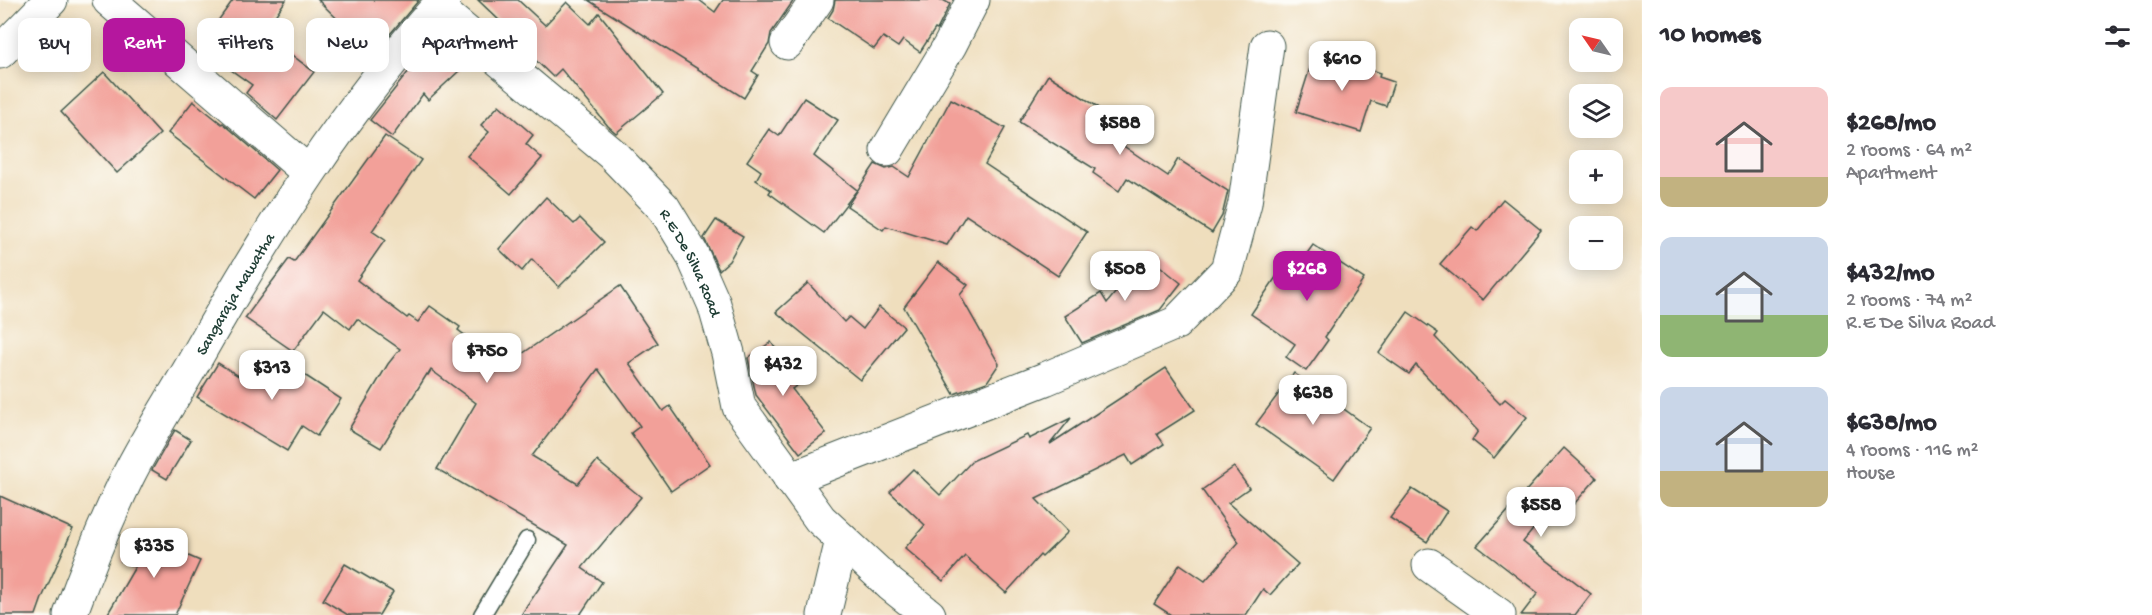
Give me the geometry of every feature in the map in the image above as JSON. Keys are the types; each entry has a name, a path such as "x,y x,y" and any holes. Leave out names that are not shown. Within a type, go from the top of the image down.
{"street":[{"path":"0,52 51,0"},
{"path":"109,0 308,172"},
{"path":"788,43 817,0"},
{"path":"887,150 950,45 973,0"},
{"name":"Sangaraja Mawatha","path":"70,615 87,568 128,476 251,261 308,172 379,75 440,4"},
{"name":"R.E De Silva Road","path":"440,4 612,154 663,208 692,254 714,303 739,407 820,519 891,585 929,615"},
{"path":"790,479 1045,379 1176,323 1227,270 1245,203 1267,46"},
{"path":"824,615 842,540"},
{"path":"1429,565 1499,615"}],"lane":[{"path":"482,615 527,540"}],"building":[{"path":"233,0 286,0 273,18 220,18"},
{"path":"318,0 419,0 404,18 401,18 389,35 389,18 336,18"},
{"path":"478,0 518,0 545,25 567,2 590,24 599,13 663,94 616,133 561,69 553,77 537,62 537,18 497,18"},
{"path":"588,0 699,0 715,12 723,0 794,0 771,33 769,44 752,71 758,75 744,98"},
{"path":"835,0 943,0 950,4 937,30 935,29 920,52 903,40 898,47 883,37 874,49 828,18"},
{"path":"1315,52 1380,73 1379,77 1394,82 1386,106 1371,101 1361,132 1296,112"},
{"path":"294,57 306,66 306,72 314,72 277,120 246,93 252,85 234,72 294,72"},
{"path":"104,72 160,134 117,173 61,112"},
{"path":"408,72 458,72 428,100 423,94 392,137 370,120"},
{"path":"1048,75 1098,107 1088,122 1168,176 1178,159 1228,191 1222,216 1212,233 1127,178 1119,191 1093,173 1095,169 1019,122"},
{"path":"804,98 838,120 814,156 857,190 824,233 769,193 771,190 756,180 761,171 747,161 769,129 779,136"},
{"path":"951,99 1005,128 985,164 1087,232 1058,276 966,215 947,245 886,226 883,230 847,206 875,164 886,169 894,167 909,177"},
{"path":"193,101 223,123 277,170 254,199 168,133"},
{"path":"499,105 533,135 526,144 542,158 511,194 467,156 489,132 481,125"},
{"path":"385,136 421,160 372,231 385,240 357,280 407,318 409,316 418,322 430,306 460,327 458,330 495,358 503,367 620,286 658,343 629,363 663,411 670,406 710,464 671,491 631,433 640,426 598,369 532,456 578,484 597,461 641,497 582,568 602,582 580,615 521,615 568,545 437,469 476,403 431,370 381,448 349,429 388,364 400,349 357,319 350,329 324,309 293,351 245,318 289,259 294,262"},
{"path":"546,197 574,224 580,218 604,242 559,287 532,259 522,271 499,249"},
{"path":"1503,199 1541,230 1483,300 1440,264 1472,227 1477,231"},
{"path":"716,220 743,236 729,261 719,270 704,238"},
{"path":"1313,245 1364,279 1325,337 1328,340 1306,371 1286,357 1295,344 1251,314 1293,252 1303,259"},
{"path":"1146,255 1181,283 1160,310 1082,343 1065,316 1101,293 1107,303"},
{"path":"938,262 968,285 960,295 999,364 987,382 954,394 904,307"},
{"path":"808,283 844,322 849,317 863,329 879,307 904,327 860,380 776,312"},
{"path":"1408,312 1438,333 1435,337 1500,404 1505,399 1527,417 1494,458 1472,440 1478,431 1416,365 1409,374 1379,353"},
{"path":"771,342 800,383 792,389 826,433 800,453 756,395 748,358"},
{"path":"274,355 341,399 317,436 302,426 287,451 197,397 218,363 253,385"},
{"path":"1166,368 1195,410 1157,434 1164,444 1132,465 1126,455 1036,499 1068,532 1042,557 1040,555 1006,593 965,556 943,581 905,548 925,525 890,492 913,469 940,495 972,461 1027,435 1029,439 1071,418 1050,444"},
{"path":"1294,373 1370,428 1334,479 1256,424"},
{"path":"175,430 191,440 167,479 152,470"},
{"path":"1564,448 1597,478 1574,504 1562,493 1523,542 1591,594 1575,615 1521,615 1538,593 1477,546"},
{"path":"1234,467 1249,488 1228,503 1298,564 1270,595 1263,589 1246,615 1171,615 1154,604 1180,564 1205,581 1239,542 1202,490"},
{"path":"1412,489 1447,511 1427,542 1390,518"},
{"path":"0,496 73,529 36,615 0,615"},
{"path":"134,532 200,561 175,615 107,615 135,567 121,561"},
{"path":"345,564 393,592 379,615 348,615 323,600"}]}
